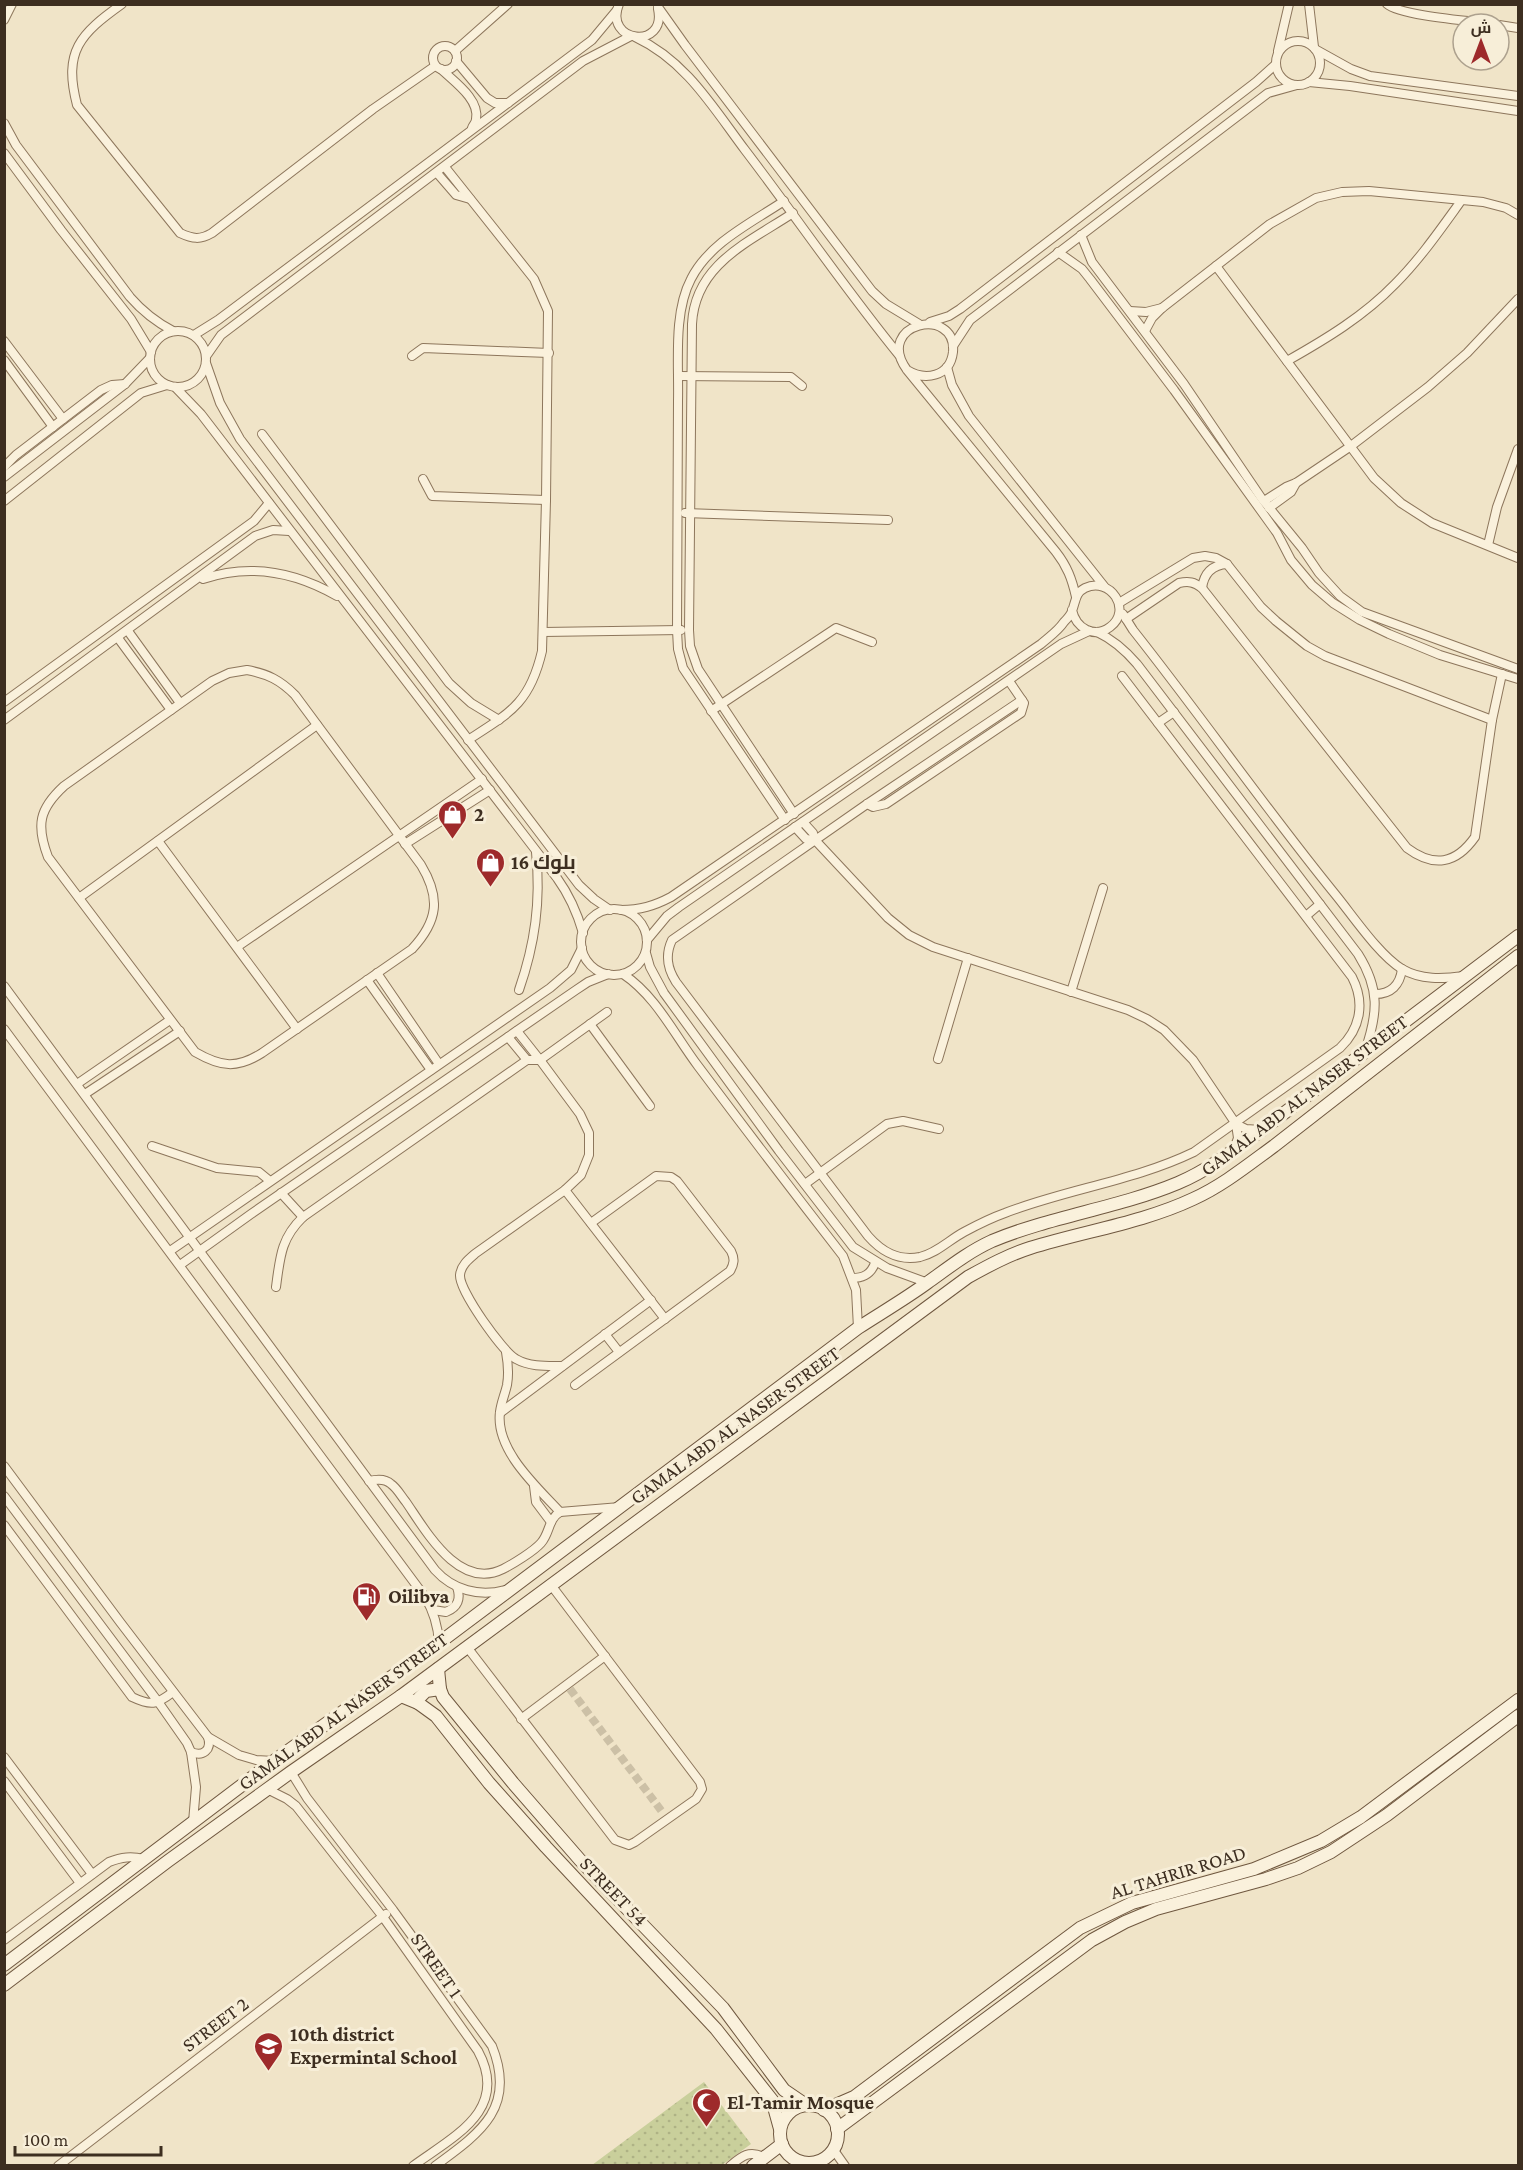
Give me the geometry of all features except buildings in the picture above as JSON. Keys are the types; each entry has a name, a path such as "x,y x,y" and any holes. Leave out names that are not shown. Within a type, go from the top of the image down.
{"main road":[{"name":"GAMAL ABD AL NASER STREET","path":"4,1965 274,1761 438,1643 858,1328 928,1283 957,1261 989,1243 1023,1229 1125,1202 1180,1182 1263,1129 1518,936"},
{"name":"GAMAL ABD AL NASER STREET","path":"4,1985 267,1789 438,1669 968,1277 997,1260 1029,1248 1131,1221 1193,1199 1234,1175 1274,1146 1518,956"},
{"path":"736,1420 737,1431 749,1439"},
{"path":"704,1444 717,1450 721,1460"},
{"name":"STREET 54","path":"438,1669 440,1689 473,1735 546,1822 615,1898 723,2008 784,2090 806,2105"},
{"path":"418,1703 426,1691 440,1689"},
{"name":"STREET 54","path":"401,1696 418,1703 436,1716 489,1783 716,2029 772,2100 780,2129"},
{"name":"AL TAHRIR ROAD","path":"824,2110 854,2097 1080,1928 1132,1903 1276,1862 1320,1841 1370,1810 1518,1700"},
{"name":"AL TAHRIR ROAD","path":"837,2129 1092,1940 1125,1922 1156,1909 1266,1879 1298,1868 1331,1852 1387,1815 1518,1716"},
{"path":"806,2105 824,2110 833,2118 837,2129 837,2140 833,2150 820,2163 791,2162 782,2144 780,2129 788,2115 796,2108 806,2105"},
{"path":"753,2166 782,2144"}],"street":[{"path":"4,20 12,4"},
{"path":"122,4 96,22 76,50 72,65 72,86 77,105 180,232 192,239 203,238 212,233 372,109 438,67 452,68 456,61"},
{"path":"455,51 508,4"},
{"path":"1289,4 1275,65 1282,79 1297,85"},
{"path":"1309,4 1315,48 1320,60 1318,73 1309,82"},
{"path":"1387,4 1406,12 1451,18"},
{"path":"4,501 141,393 171,386 186,386 196,381 203,373 207,359 221,335 583,62 633,37 644,36 652,32 658,25 660,16 657,6"},
{"path":"657,6 872,291 886,304 922,324 944,330 953,346"},
{"path":"618,7 617,23 625,33 661,50 684,69 793,213 865,314 900,355 907,370 1056,552 1069,573 1076,597"},
{"path":"194,335 219,320 592,40 618,7"},
{"path":"1277,54 1289,42 1298,40 1306,42 1351,69 1370,76 1518,96"},
{"path":"455,51 447,46 437,48 432,56 438,67 469,96 476,120 470,131"},
{"path":"455,51 456,61 487,98 495,103 508,103"},
{"path":"900,355 899,347 906,333 960,309 1256,82 1275,65"},
{"path":"907,370 916,375 928,377 938,374 951,361 953,346 970,320 1268,93 1309,82 1518,111"},
{"path":"4,123 15,145 130,297 149,317 173,331"},
{"path":"4,153 131,319 150,355 152,369 158,378 171,386 201,414 569,895 578,913 583,933 582,948 571,970 565,976 170,1251"},
{"path":"441,170 456,195 470,199 534,279 548,311 542,651 537,674 526,695 514,709 468,740"},
{"path":"1145,331 1152,318 1162,308 1270,224 1316,198 1342,192 1369,191 1483,202 1506,208 1518,215"},
{"path":"784,201 722,242 699,265 684,294 681,310 679,376 677,630 678,649 683,668 785,820"},
{"path":"1287,361 1344,327 1395,285 1420,257 1461,201"},
{"path":"793,213 731,254 709,274 696,299 693,313 689,630 694,660 794,814"},
{"path":"1081,235 1092,262 1184,384 1268,510 1276,533 1292,560 1312,585 1360,620 1440,655 1518,679"},
{"path":"722,242 731,254"},
{"path":"1058,252 1077,265 1090,279 1268,510 1340,596 1362,612 1518,669"},
{"path":"1216,266 1374,478 1401,503 1432,523 1518,558"},
{"path":"1090,279 1100,272"},
{"path":"1268,510 1291,492 1296,483 1351,446 1463,358 1518,298"},
{"path":"1130,311 1146,312 1162,308"},
{"path":"4,477 125,384 150,355 155,342 163,335 173,331 194,335 202,344 220,402 240,439 579,885 610,910"},
{"path":"4,341 63,419"},
{"path":"412,356 423,348 549,353"},
{"path":"4,360 53,427"},
{"path":"947,367 952,385 969,416 1104,586 1111,590 1126,619 1309,861 1384,954 1402,969 1425,978 1464,976"},
{"path":"679,376 791,377 802,386"},
{"path":"4,468 16,456 106,387 125,384"},
{"path":"262,434 449,683 471,703 499,720"},
{"path":"1488,545 1497,507 1518,449"},
{"path":"423,479 432,496 546,500"},
{"path":"4,702 254,521 269,503"},
{"path":"677,513 888,520"},
{"path":"4,720 255,536 273,530 290,531"},
{"path":"1119,605 1193,558 1205,556 1216,558 1227,564 1261,607 1307,646 1343,664 1492,720"},
{"path":"1202,588 1203,580 1212,568 1227,564"},
{"path":"194,582 219,574 244,570 270,571 295,576 319,585 341,598"},
{"path":"1126,619 1179,583 1195,583 1202,588 1407,848 1420,858 1436,861 1452,859 1466,850 1475,837 1492,720 1502,674"},
{"path":"583,933 593,917 610,910 647,908 671,897 1041,644 1063,624 1072,610 1076,597 1083,589 1093,585 1104,586"},
{"path":"1147,586 1156,598"},
{"path":"647,940 667,916 1061,644 1093,632 1106,630 1114,625 1119,616 1119,605"},
{"path":"1072,610 1077,623 1112,640 1126,651 1366,966 1375,994 1374,1023 1365,1051"},
{"path":"711,711 836,628 872,642"},
{"path":"543,632 689,630"},
{"path":"128,631 180,703"},
{"path":"118,638 171,710"},
{"path":"1440,655 1446,644"},
{"path":"247,670 266,673 282,682 295,695 431,881 435,900 433,918 425,935 412,949 249,1061 230,1065 212,1062 195,1052 48,857 41,837 42,816 51,797 180,703 229,673 247,670"},
{"path":"1010,681 1022,700 867,804 672,940 668,950 667,962 676,982 819,1174 878,1248 899,1257 922,1257 936,1251 962,1233 1003,1213 1048,1197 1169,1164 1194,1152 1340,1048 1352,1035 1359,1019 1360,1001 1352,976 1122,676"},
{"path":"410,687 421,679"},
{"path":"1158,723 1174,712"},
{"path":"79,898 317,725"},
{"path":"237,947 482,779"},
{"path":"405,844 490,790"},
{"path":"803,822 813,833 815,840 888,918 909,935 933,947 1128,1010 1164,1030 1193,1060 1236,1124 1238,1138 1233,1150"},
{"path":"795,827 806,839 815,840"},
{"path":"158,841 297,1029"},
{"path":"519,990 536,926 539,879 536,851"},
{"path":"1071,992 1103,888"},
{"path":"1306,916 1320,904"},
{"path":"621,910 631,914 645,930 646,953 653,974 664,993 854,1247 875,1263 928,1283"},
{"path":"582,948 590,964 598,971 608,974 623,974 637,966 646,953"},
{"path":"938,1059 968,958"},
{"path":"1375,994 1382,994 1394,988 1402,969"},
{"path":"377,973 439,1064"},
{"path":"180,1265 588,982 608,974"},
{"path":"623,974 635,982 654,1002 700,1068 843,1256 852,1278 858,1303 858,1328"},
{"path":"368,980 431,1070"},
{"path":"4,986 435,1570 457,1587 482,1593 509,1589"},
{"path":"276,1287 283,1245 291,1229 303,1217 527,1060 540,1060 607,1012"},
{"path":"77,1084 170,1020"},
{"path":"590,1024 650,1106"},
{"path":"4,1029 382,1537 433,1610 438,1643"},
{"path":"85,1094 180,1031"},
{"path":"517,1031 580,1114 589,1133 589,1155 581,1175 565,1190 465,1262 460,1276 463,1289 506,1352 532,1365 562,1366"},
{"path":"508,1037 527,1060"},
{"path":"805,1184 892,1122 903,1121 939,1129"},
{"path":"1236,1124 1246,1129 1263,1129"},
{"path":"152,1146 217,1168 259,1172 270,1181"},
{"path":"575,1385 734,1265 731,1251 677,1181 663,1175 656,1176 591,1223"},
{"path":"565,1190 665,1318"},
{"path":"281,1193 303,1217"},
{"path":"243,1200 251,1214"},
{"path":"852,1278 867,1275 875,1263"},
{"path":"500,1413 651,1300"},
{"path":"605,1334 619,1352"},
{"path":"506,1352 507,1385 499,1425 502,1438 534,1486 560,1512"},
{"path":"4,1466 208,1737 210,1743 203,1754 197,1755 191,1752"},
{"path":"369,1481 380,1479 393,1485 441,1551 456,1564 477,1573 490,1573 504,1569 540,1544 555,1515 560,1512 621,1506"},
{"path":"534,1486 536,1502 551,1522"},
{"path":"4,1496 179,1730 191,1752 196,1787 193,1822"},
{"path":"4,1525 132,1697 145,1703 159,1703 173,1692"},
{"path":"467,1647 615,1840 629,1845 665,1816 701,1793 700,1782 551,1585"},
{"path":"433,1610 446,1612 456,1605 459,1599 457,1587"},
{"path":"106,1632 120,1622"},
{"path":"521,1719 568,1687 605,1656"},
{"path":"208,1737 239,1755 256,1760 274,1761"},
{"path":"4,1757 92,1874"},
{"path":"4,1775 13,1769"},
{"name":"STREET 1","path":"291,1772 307,1798 393,1910 492,2046 499,2070 498,2096 488,2120 472,2138 435,2166"},
{"path":"4,1781 80,1883"},
{"name":"STREET 1","path":"267,1789 297,1806 383,1917 485,2063 488,2093 483,2108 474,2121 413,2166"},
{"path":"4,1940 109,1862 120,1857 144,1858"},
{"name":"STREET 2","path":"58,2166 393,1910"},
{"path":"833,2150 845,2166"},
{"path":"730,2166 747,2154 755,2153 764,2157"}],"green space":[{"path":"704,2082 751,2144 722,2165 592,2165"}],"tunnel":[{"path":"570,1689 663,1813"}],"place":[{"name":"2","path":"453,840"},
{"name":"بلوك 16","path":"490,888"},
{"name":"Oilibya","path":"367,1622"},
{"name":"10th district Expermintal School","path":"269,2072"},
{"name":"El-Tamir Mosque","path":"706,2128"}]}
